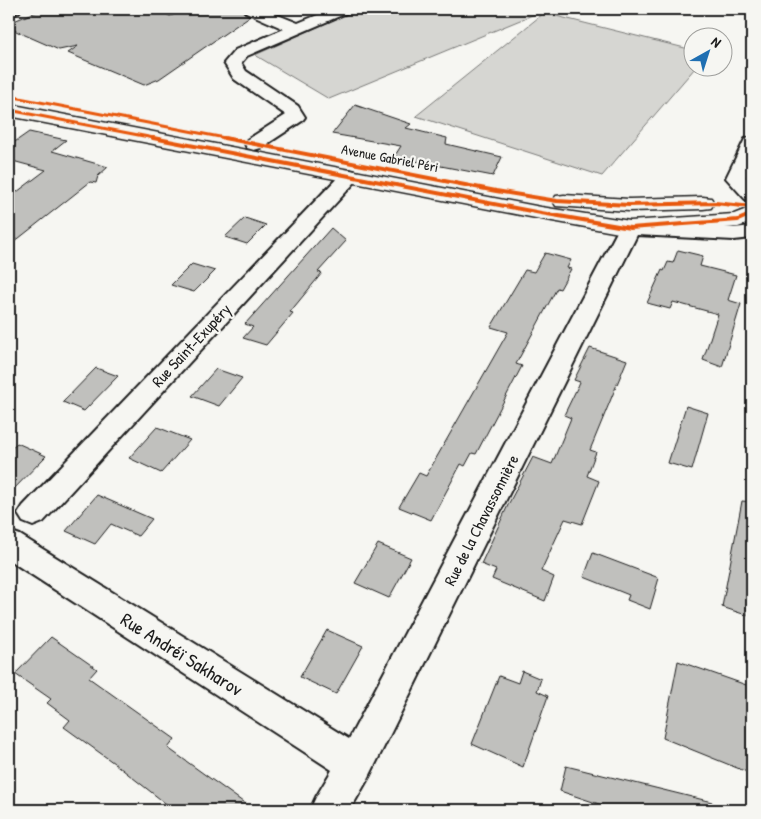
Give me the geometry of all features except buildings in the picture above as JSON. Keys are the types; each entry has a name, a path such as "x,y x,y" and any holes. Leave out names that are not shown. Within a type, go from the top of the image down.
{"main road":[{"name":"Avenue Gabriel Péri","path":"15,98 496,191 557,200 629,205 715,203 752,207"},
{"name":"Avenue Gabriel Péri","path":"9,110 541,213 630,228 738,220 752,214"}],"street":[{"path":"9,11 14,9"},
{"path":"251,9 298,29"},
{"path":"254,144 296,116 292,110 240,75 232,63 241,53 344,9"},
{"path":"752,143 736,178 752,195"},
{"name":"Rue Saint-Exupéry","path":"33,514 350,176"},
{"path":"630,228 734,234 752,232"},
{"name":"Rue de la Chavassonnière","path":"329,810 356,764 630,228"},
{"name":"Rue Andréï Sakharov","path":"9,544 356,764"}],"shaded area":[{"path":"358,9 535,9 542,11 329,99 255,55"},
{"path":"544,13 684,48 684,78 686,78 602,176 416,116"}],"cycle path":[{"path":"9,96 496,191 557,201 629,205 715,203 752,207"},
{"path":"9,110 541,213 630,228 738,220 752,214"}]}
